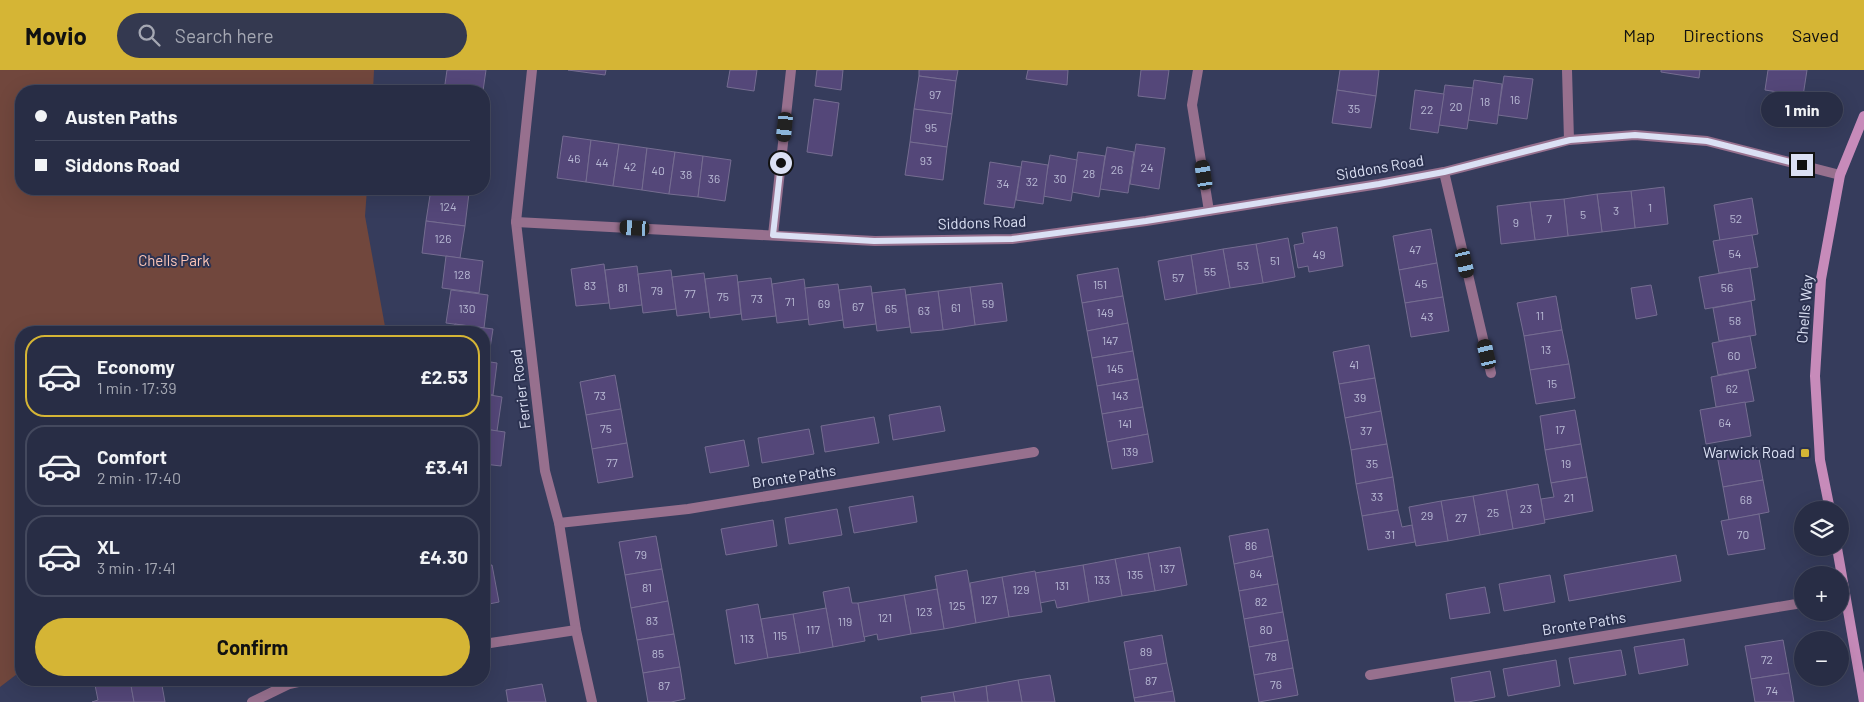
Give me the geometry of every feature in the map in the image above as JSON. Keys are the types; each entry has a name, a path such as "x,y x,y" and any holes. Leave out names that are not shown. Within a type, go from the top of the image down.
{"street":[{"name":"Ferrier Road","path":"532,70 516,222 546,470 559,523 576,630 592,702"},
{"path":"773,235 791,70"},
{"path":"1198,70 1192,105 1209,211"},
{"path":"1567,70 1570,140"},
{"name":"Chells Way","path":"1828,501 1820,460 1815,376 1821,279 1840,175 1864,116"},
{"name":"Siddons Road","path":"516,222 874,241 1012,239 1146,221 1444,172 1570,140 1635,135 1707,141 1840,175"},
{"name":"Siddons Road","path":"1444,172 1491,372"},
{"name":"Bronte Paths","path":"559,523 688,509 1034,452"},
{"name":"Bronte Paths","path":"1370,675 1794,604"},
{"path":"1848,621 1864,702"},
{"path":"490,643 576,630"},
{"path":"252,702 281,686"}],"green space":[{"name":"Chells Park","path":"0,70 374,70 373,85 15,85 15,195 367,195 365,216 385,326 15,326 15,676 0,687"}],"building":[{"path":"447,70 486,70 484,85 445,85"},
{"path":"568,70 606,70 605,75"},
{"path":"730,70 757,70 754,91 727,87"},
{"path":"817,70 843,70 841,90 815,86"},
{"path":"919,70 958,70 956,81 919,76"},
{"path":"1028,70 1068,70 1067,85 1026,79"},
{"path":"1141,70 1169,70 1165,99 1138,96"},
{"path":"1340,70 1379,70 1376,96 1337,90"},
{"path":"1661,70 1700,70 1699,78 1661,72"},
{"path":"1768,70 1807,70 1803,96 1765,90"},
{"path":"919,76 956,81 952,114 914,109"},
{"path":"1504,76 1533,79 1527,119 1498,115"},
{"path":"1474,80 1502,84 1497,124 1468,120"},
{"path":"1445,85 1473,88 1467,129 1439,125"},
{"path":"1337,90 1376,96 1371,128 1332,123"},
{"path":"1415,90 1444,94 1438,133 1410,129"},
{"path":"814,99 839,103 832,156 807,152"},
{"path":"914,109 952,114 947,147 910,142"},
{"path":"563,136 591,140 586,182 557,178"},
{"path":"591,140 619,144 613,186 586,182"},
{"path":"910,142 947,147 943,180 905,175"},
{"path":"619,144 647,148 642,190 613,186"},
{"path":"1136,144 1165,148 1159,189 1130,184"},
{"path":"1107,147 1134,152 1128,193 1100,189"},
{"path":"647,148 675,152 669,194 642,190"},
{"path":"675,152 703,156 698,197 669,194"},
{"path":"1078,152 1105,156 1099,197 1072,192"},
{"path":"1050,155 1077,160 1071,201 1043,196"},
{"path":"703,156 731,160 725,201 698,197"},
{"path":"1022,161 1048,165 1043,204 1016,200"},
{"path":"990,162 1021,167 1014,208 984,204"},
{"path":"1664,187 1668,224 1635,228 1631,191"},
{"path":"1631,191 1635,228 1602,232 1597,194"},
{"path":"1597,194 1602,232 1568,236 1564,199"},
{"path":"430,195 469,195 465,226 426,221"},
{"path":"1752,198 1758,234 1720,241 1714,205"},
{"path":"1564,199 1568,236 1535,240 1530,202"},
{"path":"1530,202 1535,240 1501,244 1497,206"},
{"path":"426,221 465,226 460,258 422,253"},
{"path":"1337,227 1343,266 1309,272 1308,266 1298,268 1294,245 1304,243 1302,233"},
{"path":"1431,229 1437,263 1399,270 1393,236"},
{"path":"1752,235 1758,267 1719,273 1713,241"},
{"path":"1288,238 1295,277 1263,283 1256,244"},
{"path":"1256,244 1263,283 1230,288 1223,249"},
{"path":"1223,249 1230,288 1197,294 1191,255"},
{"path":"1191,255 1197,294 1165,300 1158,261"},
{"path":"446,256 483,261 479,293 442,288"},
{"path":"1437,263 1443,297 1405,303 1399,270"},
{"path":"604,264 609,303 576,306 571,269"},
{"path":"637,266 642,305 610,309 605,270"},
{"path":"1118,268 1123,296 1082,303 1077,275"},
{"path":"1750,268 1755,300 1705,309 1699,277"},
{"path":"671,270 676,309 643,313 638,274"},
{"path":"704,273 709,312 677,316 672,277"},
{"path":"737,275 741,314 710,318 705,279"},
{"path":"771,278 776,316 742,320 738,282"},
{"path":"804,279 809,319 777,323 772,284"},
{"path":"1002,283 1007,321 975,325 970,287"},
{"path":"838,284 843,320 809,325 805,288"},
{"path":"1651,285 1657,315 1636,319 1631,288"},
{"path":"871,286 876,324 844,328 839,290"},
{"path":"970,287 975,325 943,330 938,291"},
{"path":"905,289 910,327 877,331 872,293"},
{"path":"451,290 488,295 484,326 446,323"},
{"path":"938,291 943,330 911,333 906,295"},
{"path":"1123,296 1128,323 1087,331 1082,303"},
{"path":"1556,296 1562,330 1524,336 1517,303"},
{"path":"1443,297 1449,331 1411,337 1405,303"},
{"path":"1751,301 1756,335 1719,341 1713,308"},
{"path":"1128,323 1133,351 1092,358 1087,331"},
{"path":"490,329 493,329 490,348"},
{"path":"1562,330 1569,364 1530,370 1524,336"},
{"path":"1750,336 1756,368 1718,375 1712,343"},
{"path":"1369,345 1375,378 1339,384 1333,352"},
{"path":"1133,351 1138,379 1097,386 1092,358"},
{"path":"490,362 497,363 493,395 490,395"},
{"path":"1569,364 1575,398 1536,404 1530,370"},
{"path":"1748,370 1754,401 1716,407 1711,377"},
{"path":"615,375 621,409 586,415 580,382"},
{"path":"1375,378 1381,411 1345,418 1339,384"},
{"path":"1138,379 1143,407 1102,414 1097,386"},
{"path":"490,395 502,397 497,431 490,430"},
{"path":"1745,402 1751,436 1706,444 1700,410"},
{"path":"940,406 945,431 893,440 889,415"},
{"path":"1143,407 1148,434 1107,442 1102,414"},
{"path":"621,409 627,443 592,449 586,415"},
{"path":"1575,410 1581,444 1545,450 1540,416"},
{"path":"1381,411 1387,444 1351,450 1345,418"},
{"path":"874,417 879,443 825,452 821,426"},
{"path":"809,429 814,454 762,463 758,438"},
{"path":"490,430 505,432 501,466 490,465"},
{"path":"1148,434 1153,462 1112,469 1107,442"},
{"path":"744,440 749,466 710,473 705,447"},
{"path":"627,443 633,477 598,483 592,449"},
{"path":"1387,444 1393,477 1356,484 1351,450"},
{"path":"1581,444 1587,477 1551,483 1545,450"},
{"path":"1757,448 1763,480 1723,487 1717,455"},
{"path":"1393,477 1398,510 1362,516 1356,484"},
{"path":"1587,477 1593,511 1544,520 1541,499 1554,497 1551,483"},
{"path":"1763,480 1769,512 1729,520 1723,487"},
{"path":"1538,484 1545,523 1513,529 1506,490"},
{"path":"1506,490 1513,529 1480,535 1473,496"},
{"path":"913,496 917,522 854,533 849,507"},
{"path":"1473,496 1480,535 1448,541 1441,501"},
{"path":"1441,501 1448,541 1416,546 1409,507"},
{"path":"837,509 842,535 789,544 785,518"},
{"path":"1398,510 1402,527 1412,525 1415,542 1368,550 1362,516"},
{"path":"1759,514 1765,549 1728,555 1721,521"},
{"path":"773,520 777,546 726,555 721,529"},
{"path":"1268,529 1273,556 1234,564 1229,536"},
{"path":"656,536 662,569 625,575 619,542"},
{"path":"1180,547 1187,585 1155,591 1148,553"},
{"path":"1148,553 1155,591 1122,596 1115,559"},
{"path":"1676,555 1681,581 1569,601 1564,575"},
{"path":"1273,556 1278,584 1239,591 1234,564"},
{"path":"1115,559 1122,596 1089,602 1083,565"},
{"path":"490,565 492,565 499,602 490,604"},
{"path":"1083,565 1089,602 1057,608 1055,600 1040,603 1035,573"},
{"path":"662,569 668,601 631,608 625,575"},
{"path":"967,570 976,623 944,629 935,576"},
{"path":"1035,571 1042,612 1009,617 1002,577"},
{"path":"1550,575 1555,602 1504,611 1499,584"},
{"path":"1002,577 1009,617 976,623 970,583"},
{"path":"1278,584 1283,612 1244,619 1239,591"},
{"path":"849,587 852,603 858,603 865,641 833,647 823,592"},
{"path":"1485,587 1490,613 1450,619 1446,594"},
{"path":"937,589 944,629 911,634 904,595"},
{"path":"904,595 911,634 878,640 877,634 864,637 858,603"},
{"path":"668,601 674,634 637,640 631,608"},
{"path":"758,604 768,658 735,664 726,610"},
{"path":"826,608 833,647 800,653 793,614"},
{"path":"1283,612 1288,640 1249,647 1244,619"},
{"path":"793,614 800,653 768,658 761,619"},
{"path":"674,634 680,667 643,673 637,640"},
{"path":"1162,635 1167,663 1129,670 1124,642"},
{"path":"1684,639 1688,665 1639,674 1634,647"},
{"path":"1288,640 1293,668 1254,675 1249,647"},
{"path":"1783,640 1789,673 1751,679 1745,646"},
{"path":"1621,650 1626,675 1574,684 1569,658"},
{"path":"1556,660 1560,686 1508,696 1503,669"},
{"path":"1167,663 1173,691 1134,698 1129,670"},
{"path":"680,667 685,699 671,702 648,702 643,673"},
{"path":"1293,668 1298,695 1259,702 1254,675"},
{"path":"1490,671 1495,697 1468,702 1455,702 1451,678"},
{"path":"1789,673 1794,702 1755,702 1751,679"},
{"path":"1050,675 1055,702 1022,702 1018,680"},
{"path":"1018,680 1022,702 988,702 986,686"},
{"path":"542,684 546,702 508,702 506,690"},
{"path":"95,686 131,686 134,702 92,702 98,700"},
{"path":"131,686 162,686 165,702 134,702"},
{"path":"986,686 988,702 955,702 953,692"},
{"path":"1173,691 1175,702 1135,702 1134,698"},
{"path":"953,692 955,702 922,702 921,697"}],"place":[{"name":"Warwick Road","path":"1805,453"}],"route":[{"path":"781,163 773,235 874,241 1012,239 1146,221 1444,172 1570,140 1635,135 1707,141 1802,165"}]}
